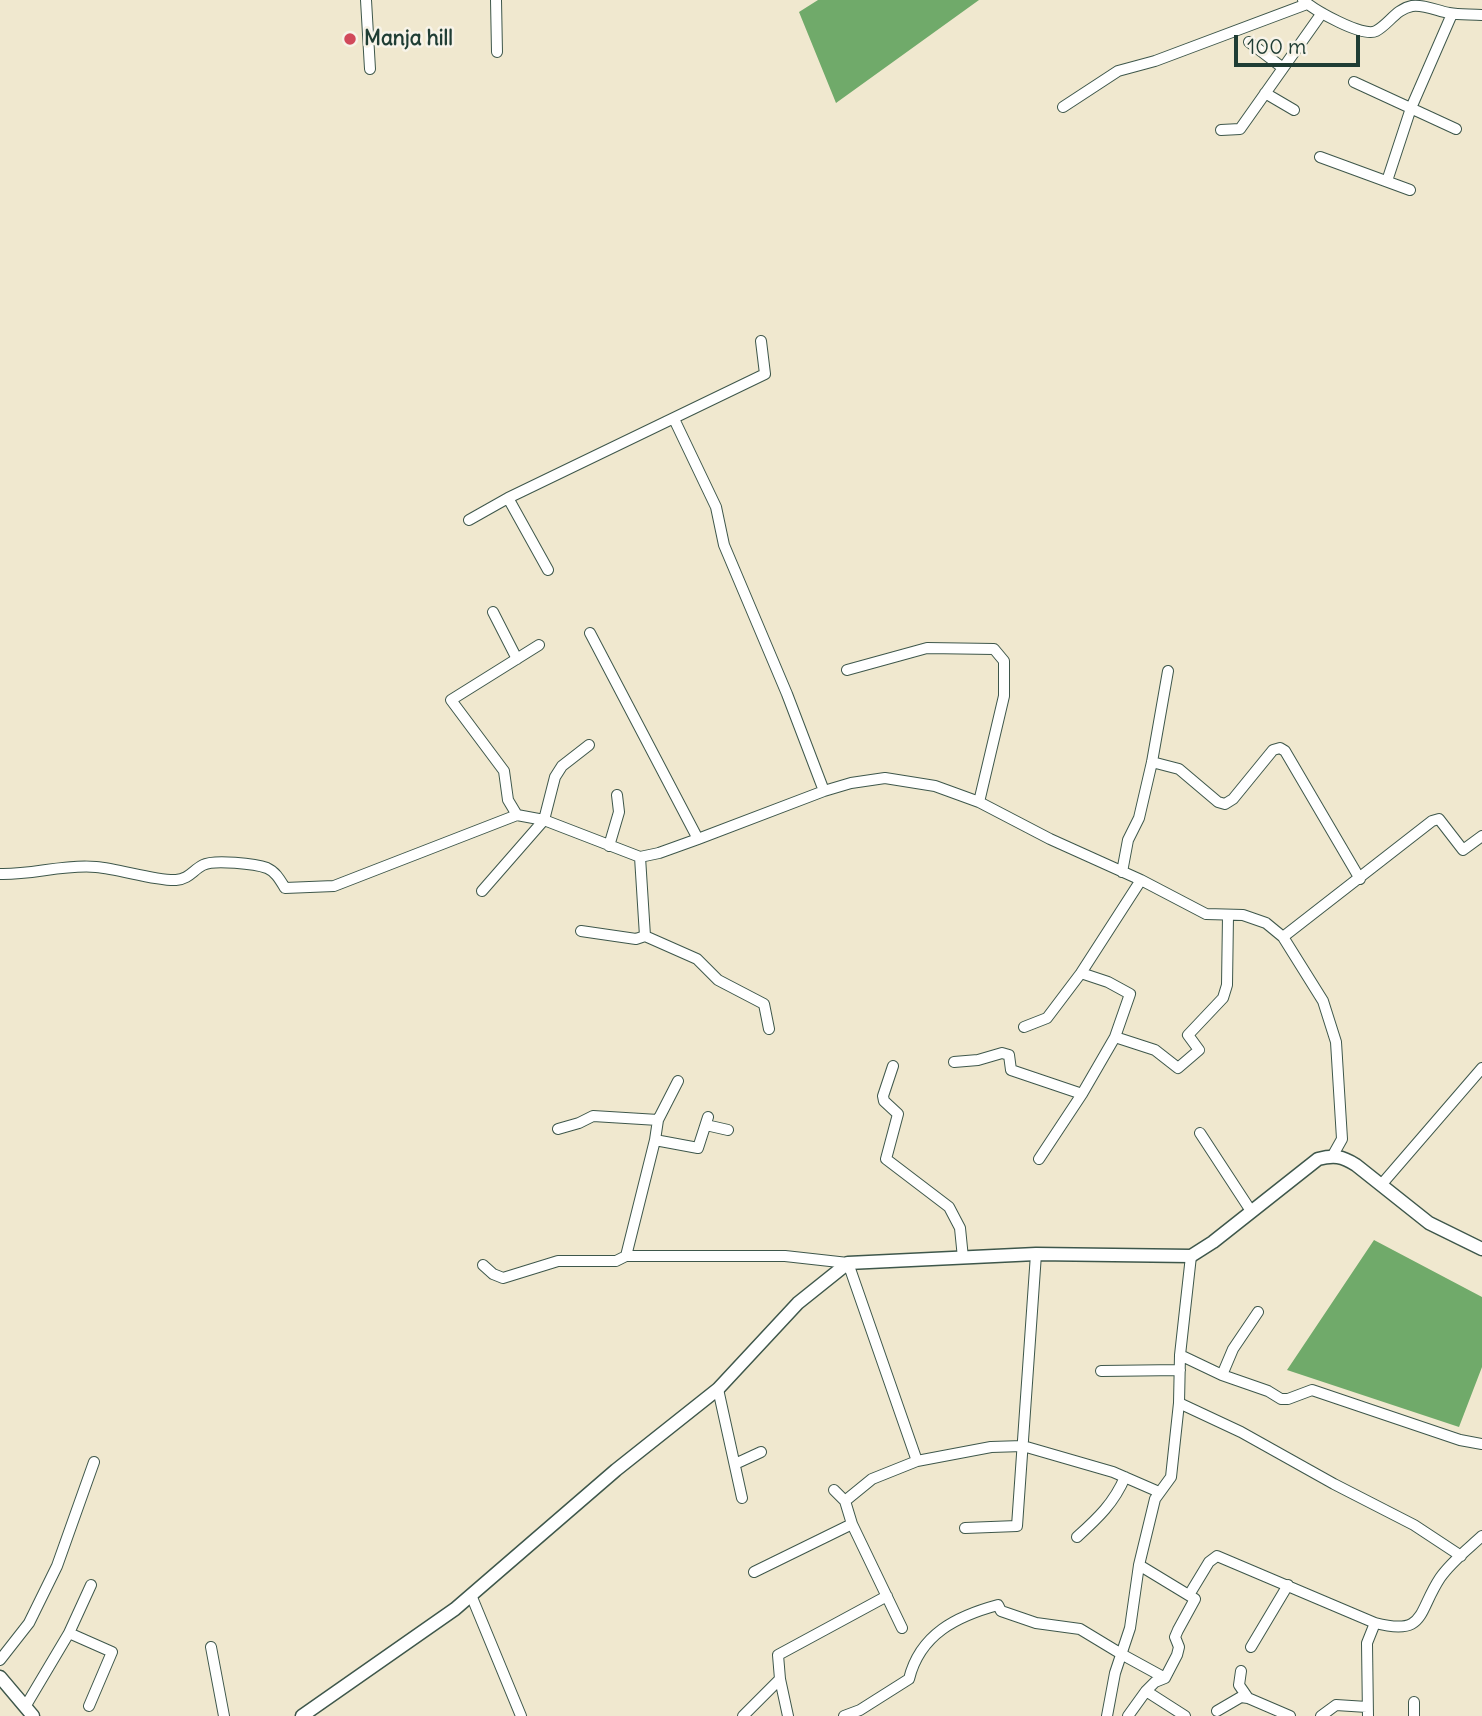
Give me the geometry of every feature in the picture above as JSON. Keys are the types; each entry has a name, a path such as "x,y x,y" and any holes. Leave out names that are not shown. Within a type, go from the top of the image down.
{"street":[{"path":"366,0 370,69"},
{"path":"496,0 497,52"},
{"path":"1063,107 1118,71 1155,61 1305,2 1362,33 1377,30 1408,6 1424,3 1452,14 1482,15"},
{"path":"1221,130 1240,129 1322,13"},
{"path":"1387,181 1411,108 1452,14"},
{"path":"1249,42 1283,68"},
{"path":"1354,82 1457,129"},
{"path":"1265,93 1294,110"},
{"path":"1320,157 1410,190"},
{"path":"469,520 508,498 765,374 761,341"},
{"path":"674,419 716,507 724,545 787,694 824,791"},
{"path":"508,498 548,570"},
{"path":"493,612 517,659"},
{"path":"590,633 698,839"},
{"path":"517,815 508,800 504,771 451,699 539,645"},
{"path":"847,670 928,648 957,646 994,649 1004,661 1004,696 979,802"},
{"path":"1122,872 1128,840 1139,818 1152,762 1168,671"},
{"path":"482,891 544,820 555,776 562,766 589,745"},
{"path":"1152,762 1179,769 1218,802 1225,804 1233,799 1273,750 1280,748 1285,751 1360,879"},
{"path":"0,874 95,867 175,880 189,877 204,864 229,862 268,868 278,876 285,888 334,886 517,815 544,820 640,857 659,853 851,783 885,778 935,786 979,802 1206,914 1243,915 1266,923 1283,937 1323,1001 1336,1042 1342,1139 1334,1155"},
{"path":"609,846 619,812 617,795"},
{"path":"1283,937 1432,821 1439,819 1463,850 1482,836"},
{"path":"640,857 645,936"},
{"path":"1024,1027 1047,1018 1081,973 1141,880"},
{"path":"1115,1037 1155,1050 1178,1068 1199,1050 1188,1035 1223,998 1227,985 1228,916"},
{"path":"581,931 636,939 645,936 697,959 718,979 764,1004 769,1030"},
{"path":"1039,1159 1082,1094 1115,1037 1130,994 1108,982 1081,973"},
{"path":"954,1062 978,1060 1002,1053 1009,1055 1011,1070 1082,1094"},
{"path":"893,1066 883,1096 884,1101 898,1114 886,1159 950,1207 960,1227 963,1258"},
{"path":"1381,1185 1482,1068"},
{"path":"626,1256 658,1120 678,1081"},
{"path":"558,1129 593,1116 658,1120"},
{"path":"655,1140 698,1148 707,1121 728,1130"},
{"path":"1200,1133 1251,1211"},
{"path":"483,1265 492,1274 503,1278 558,1261 616,1261 626,1256 785,1256 848,1263 1036,1254 1191,1256 1318,1160 1334,1155 1344,1157 1429,1223 1482,1249"},
{"path":"965,1528 1017,1526 1036,1254"},
{"path":"1107,1716 1130,1628 1139,1565 1155,1499 1171,1477 1191,1256"},
{"path":"302,1716 455,1609 616,1470 719,1389 798,1303 848,1263"},
{"path":"848,1263 916,1461"},
{"path":"1222,1376 1233,1349 1258,1312"},
{"path":"1180,1355 1222,1376 1268,1391 1282,1399 1312,1390 1460,1440 1482,1444"},
{"path":"1101,1371 1180,1370"},
{"path":"719,1389 742,1497"},
{"path":"1179,1403 1241,1432 1415,1525 1461,1556"},
{"path":"845,1502 872,1479 916,1461 991,1447 1023,1446 1125,1477 1159,1492"},
{"path":"735,1464 761,1452"},
{"path":"0,1660 29,1622 57,1566 94,1462"},
{"path":"1077,1537 1105,1512 1117,1496 1125,1477"},
{"path":"834,1490 845,1502 852,1524 902,1628"},
{"path":"754,1572 852,1524"},
{"path":"1189,1595 1209,1562 1217,1556 1375,1623 1398,1629 1417,1621 1440,1578 1482,1536"},
{"path":"1128,1716 1146,1691 1155,1682 1165,1678 1179,1647 1175,1637 1195,1599 1139,1565"},
{"path":"1251,1647 1288,1585"},
{"path":"0,1677 29,1711 92,1586"},
{"path":"471,1595 521,1716"},
{"path":"788,1716 778,1656 887,1596"},
{"path":"844,1716 860,1710 909,1679 914,1662 946,1625 969,1613 998,1605 1002,1611 1036,1623 1080,1629 1165,1678"},
{"path":"1321,1716 1336,1705 1367,1711 1367,1643 1375,1623"},
{"path":"69,1633 113,1652 89,1706"},
{"path":"211,1647 224,1716"},
{"path":"1241,1671 1239,1685 1248,1698"},
{"path":"743,1716 780,1679"},
{"path":"1146,1691 1186,1716"},
{"path":"1217,1711 1241,1697 1290,1716"},
{"path":"1414,1702 1414,1716"}],"green space":[{"path":"818,0 979,0 836,103 799,12"},
{"path":"1374,1240 1482,1297 1482,1367 1459,1427 1287,1370"}],"place":[{"name":"Manja hill","path":"350,39"}]}
